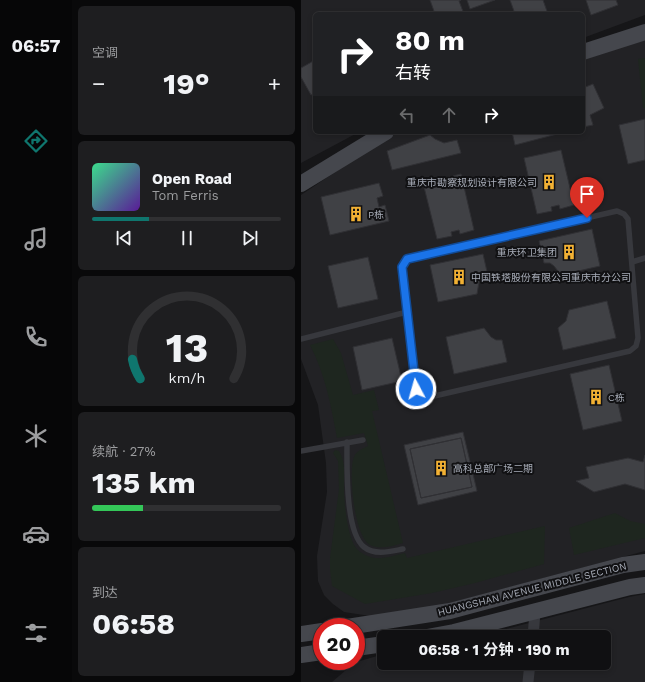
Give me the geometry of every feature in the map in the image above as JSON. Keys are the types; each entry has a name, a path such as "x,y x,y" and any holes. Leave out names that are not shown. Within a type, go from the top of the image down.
{"main road":[{"path":"585,51 645,32"},
{"path":"301,184 383,134"},
{"name":"HUANGSHAN AVENUE MIDDLE SECTION","path":"365,624 450,610 623,565 645,562"},
{"path":"462,630 645,584"},
{"path":"301,634 313,632"},
{"path":"365,647 377,645"},
{"path":"301,655 313,653"}],"street":[{"path":"534,630 535,612"},
{"path":"528,682 529,670"}],"lane":[{"path":"617,211 624,214 628,219 632,262 638,338 635,346 630,351 430,397 421,395 416,389 402,267 407,259 617,211"},
{"path":"632,262 645,258"},
{"path":"301,339 407,312"},
{"path":"301,451 363,440"},
{"path":"347,442 348,503 359,542 371,551 389,552 403,549"}],"shaded area":[{"path":"301,0 645,0 645,15 585,37 585,12 313,12 313,134 355,134 301,163"},
{"path":"645,40 645,551 442,605 370,616 344,612 324,595 318,581 317,556 327,492 326,463 318,405 301,359 301,195 392,134 585,134 585,56"},
{"path":"645,58 645,108 643,108 638,59"},
{"path":"333,339 341,353 353,395 374,390 379,410 372,411 403,543 386,547 370,545 364,539 360,530 356,517 352,489 352,465 356,453 368,446 364,433 337,438 324,378 310,345"},
{"path":"335,450 339,451 344,464 345,501 350,535 356,548 360,552 379,558 405,553 407,558 545,526 544,564 432,593 365,604 332,586 330,558 339,489 338,461 333,453"},
{"path":"615,513 630,521 645,524 645,538 574,555 569,528"},
{"path":"645,594 645,682 332,682 346,670 365,670 365,660 377,656 377,670 611,670 611,630 502,630"}],"building":[{"path":"430,0 461,0 459,1 463,12 434,12"},
{"path":"467,0 495,0 470,9"},
{"path":"510,0 543,0 547,12 514,12"},
{"path":"586,0 616,0 618,5 591,15"},
{"path":"313,61 313,94 311,95 301,77 301,68"},
{"path":"593,84 604,108 590,115 593,125 585,127 585,87"},
{"path":"645,119 645,160 628,164 619,125"},
{"path":"512,134 557,134 515,145"},
{"path":"430,135 444,143 457,140 461,153 392,170 387,151"},
{"name":"重庆市勘察规划设计有限公司","path":"561,150 574,205 560,209 559,205 551,207 552,211 537,214 524,158"},
{"path":"461,174 474,230 460,234 459,230 451,232 452,236 437,239 423,183"},
{"name":"P栋","path":"379,183 383,196 377,198 379,207 385,205 389,221 330,235 321,197"},
{"name":"重庆环卫集团","path":"592,229 600,266 561,275 550,263 544,263 539,241"},
{"name":"中国铁塔股份有限公司重庆市分公司","path":"483,254 488,276 479,282 477,294 438,302 430,265"},
{"path":"368,257 378,299 338,308 328,266"},
{"path":"607,301 616,338 563,350 558,328 566,321 569,310"},
{"path":"484,328 491,337 496,340 502,340 507,362 454,374 446,337"},
{"path":"392,338 402,381 362,390 353,347"},
{"name":"C栋","path":"609,365 622,421 583,430 570,374"},
{"path":"463,432 477,491 418,505 404,445","holes":["461,438 472,487 421,498 410,449"]},
{"name":"高科总部广场二期","path":"461,438 472,487 421,498 410,449"},
{"path":"645,455 645,490 625,484 594,492 576,481 589,478 586,467 628,458 643,462"}],"place":[{"name":"重庆市勘察规划设计有限公司","path":"549,182"},
{"name":"P栋","path":"356,214"},
{"name":"重庆环卫集团","path":"569,252"},
{"name":"中国铁塔股份有限公司重庆市分公司","path":"459,277"},
{"name":"C栋","path":"596,397"},
{"name":"高科总部广场二期","path":"441,468"}],"route":[{"path":"416,389 402,267 407,259 587,218"}]}
